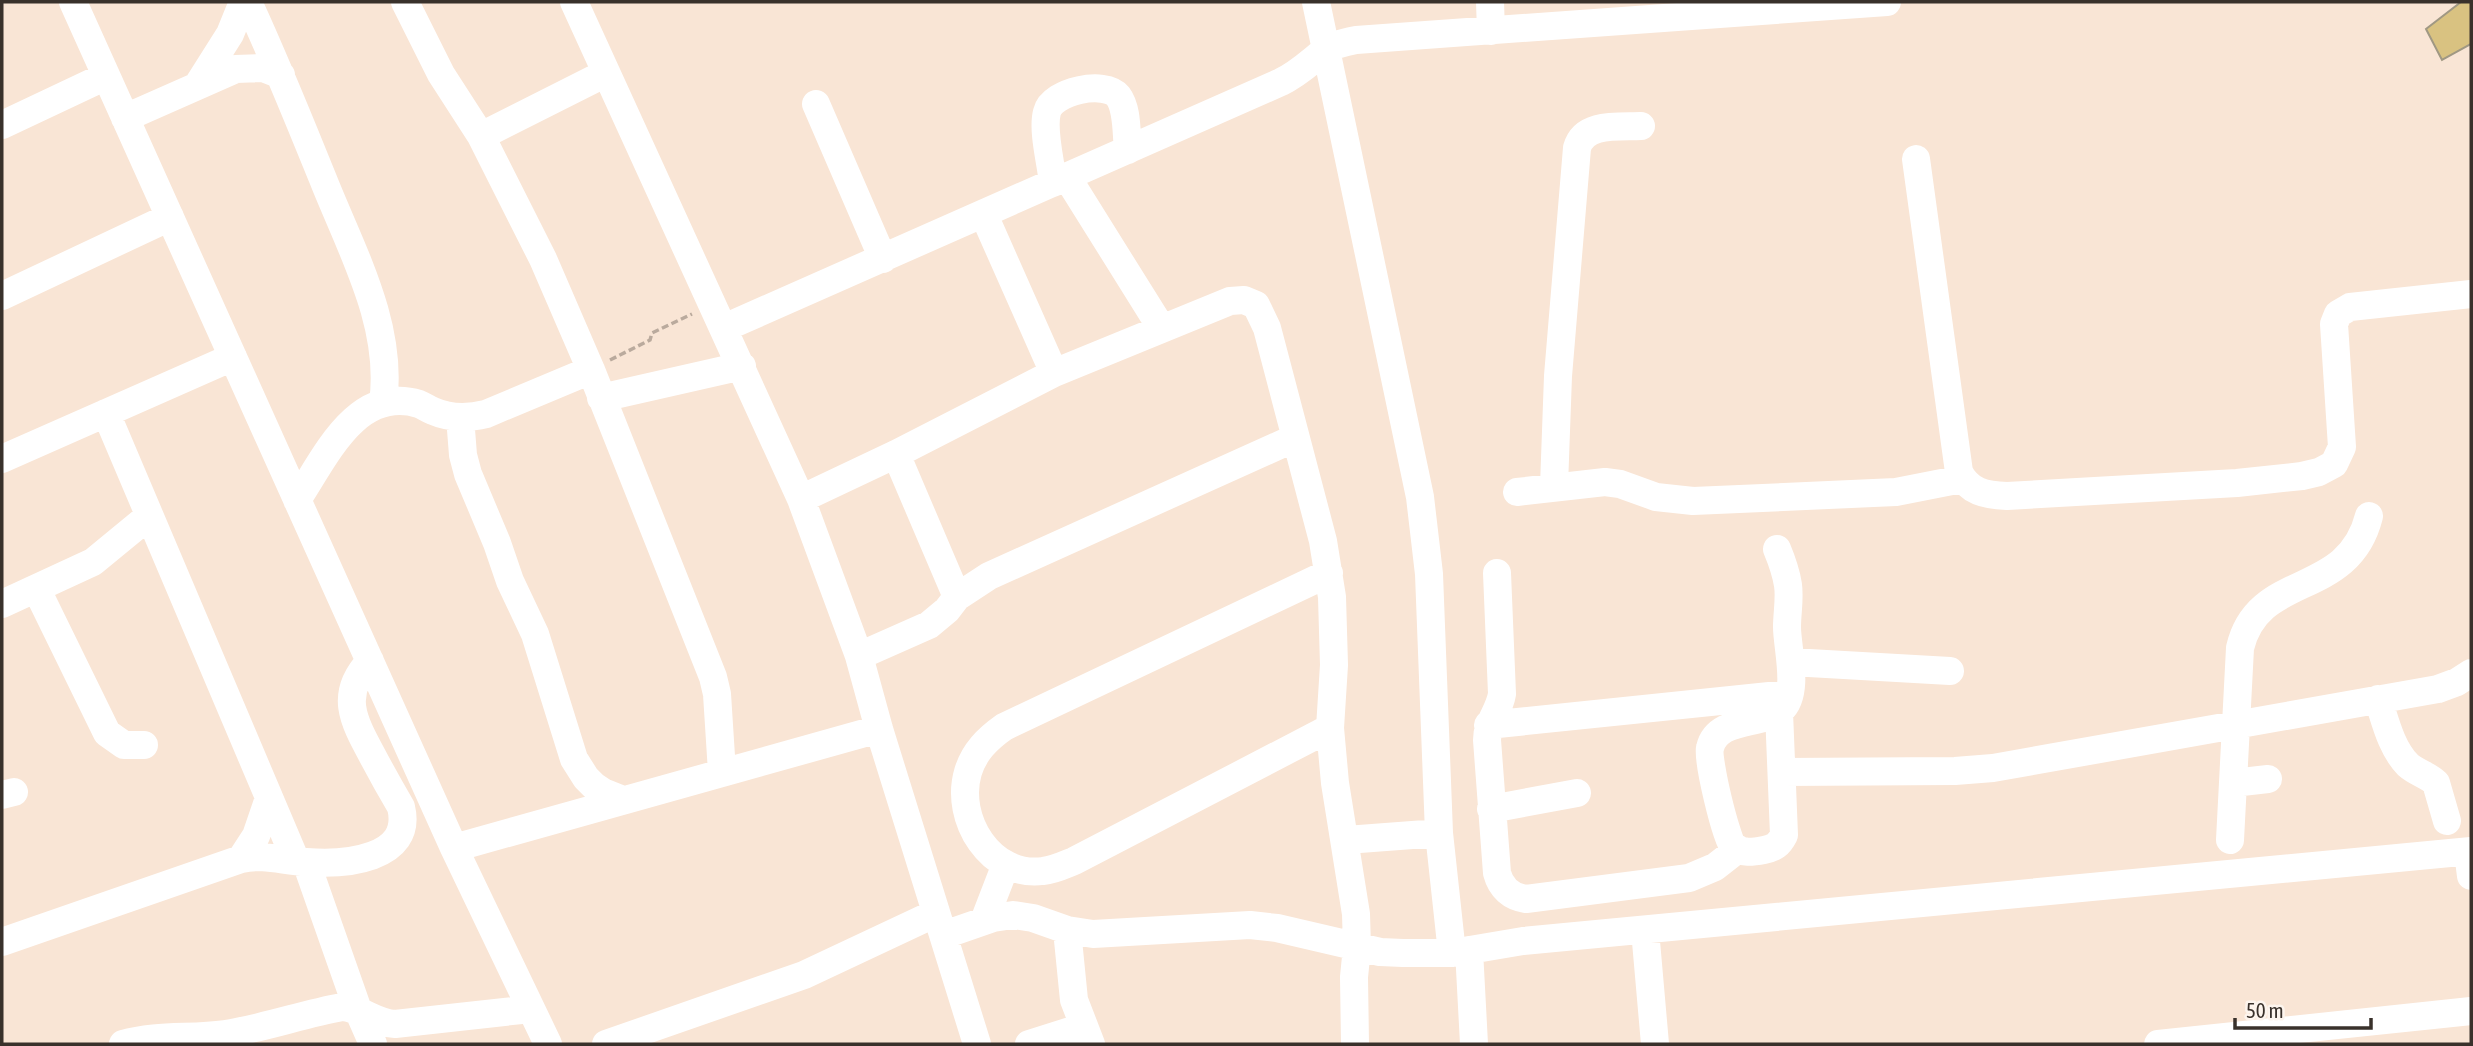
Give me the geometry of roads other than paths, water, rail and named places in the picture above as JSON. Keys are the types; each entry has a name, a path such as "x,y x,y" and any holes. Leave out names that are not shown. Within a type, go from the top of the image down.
{"street":[{"path":"72,2 454,848 548,1044"},
{"path":"246,2 281,75 368,292 386,363 383,403"},
{"path":"197,85 226,43 246,2"},
{"path":"405,2 441,74 481,136 543,259 591,370 713,677 722,772"},
{"path":"574,2 801,499 859,656 879,729 977,1044"},
{"path":"1316,2 1420,497 1429,574 1439,833 1461,952 1474,1044"},
{"path":"1490,2 1491,31"},
{"path":"718,316 883,259 1291,77 1309,66 1324,50 1356,40 1887,2"},
{"path":"125,118 227,72 245,67 263,68 281,75"},
{"path":"481,136 606,73"},
{"path":"2,125 106,76"},
{"path":"1128,150 1122,107 1118,96 1113,92 1101,88 1061,96 1049,107 1046,118 1060,180 1162,329"},
{"path":"816,104 883,259"},
{"path":"1554,486 1558,376 1577,148 1582,137 1591,130 1640,125"},
{"path":"1916,159 1957,464 1962,479 1980,493 2007,496 2236,483 2319,472 2334,464 2342,447 2334,324 2338,314 2350,307 2471,295"},
{"path":"984,215 1054,373"},
{"path":"2,296 170,217"},
{"path":"801,499 1054,373 1230,301 1244,300 1256,305 1267,328 1329,573 1334,631 1330,728 1335,783 1356,914 1355,1044"},
{"path":"2,459 233,357"},
{"path":"601,398 742,366"},
{"path":"297,500 349,422 359,414 383,403 409,402 447,416 486,414 591,370"},
{"path":"106,413 270,798 301,862 373,1044"},
{"path":"460,417 463,456 468,474 510,581 538,641 574,759 594,786 623,800"},
{"path":"859,656 920,631 939,618 957,597 989,576 1295,438"},
{"path":"896,454 957,597"},
{"path":"1517,492 1605,482 1656,497 1693,501 1896,492 1962,479"},
{"path":"2,604 93,562 149,516"},
{"path":"2230,839 2240,648 2247,628 2252,618 2267,603 2323,576 2341,564 2356,547 2369,516"},
{"path":"1777,549 1788,584 1787,630 1791,662 1784,703 1782,772 1785,826 1782,839 1772,848 1748,852 1731,843 1727,832 1710,761 1710,747 1716,736 1727,728 1784,703"},
{"path":"1329,573 1004,727 992,735 974,758 965,785 965,800 972,828 996,858 1006,864 1042,872 1063,866 1330,728"},
{"path":"1497,573 1502,694 1499,707 1488,725 1487,740 1499,880 1507,891 1526,899 1680,880 1715,867 1738,849"},
{"path":"37,590 107,733 124,745 144,745"},
{"path":"2,942 242,859 263,856 301,862 350,860 382,852 394,844 402,830 401,807 354,719 351,698 363,669 370,661"},
{"path":"1791,662 1950,671"},
{"path":"1782,772 1955,771 1993,768 2448,687 2471,673"},
{"path":"2378,699 2393,740 2404,760 2436,783 2447,821"},
{"path":"1488,725 1784,703"},
{"path":"454,848 879,729"},
{"path":"560,817 570,795 574,759"},
{"path":"2233,783 2267,779"},
{"path":"1491,809 1577,793"},
{"path":"242,859 262,824 270,798"},
{"path":"1346,840 1439,833"},
{"path":"606,1044 940,924 984,921 1003,916 1023,916 1067,930 1093,934 1250,925 1277,928 1357,947 1403,953 1461,952 1523,942 1645,930 2470,860"},
{"path":"984,921 1006,864"},
{"path":"1028,1044 1087,1036 1072,985 1067,930"},
{"path":"1645,930 1655,1044"},
{"path":"123,1044 164,1036 204,1040 342,1007 358,1010 378,1021 395,1024 531,1009"},
{"path":"2165,1044 2330,1035 2471,1011"}]}
